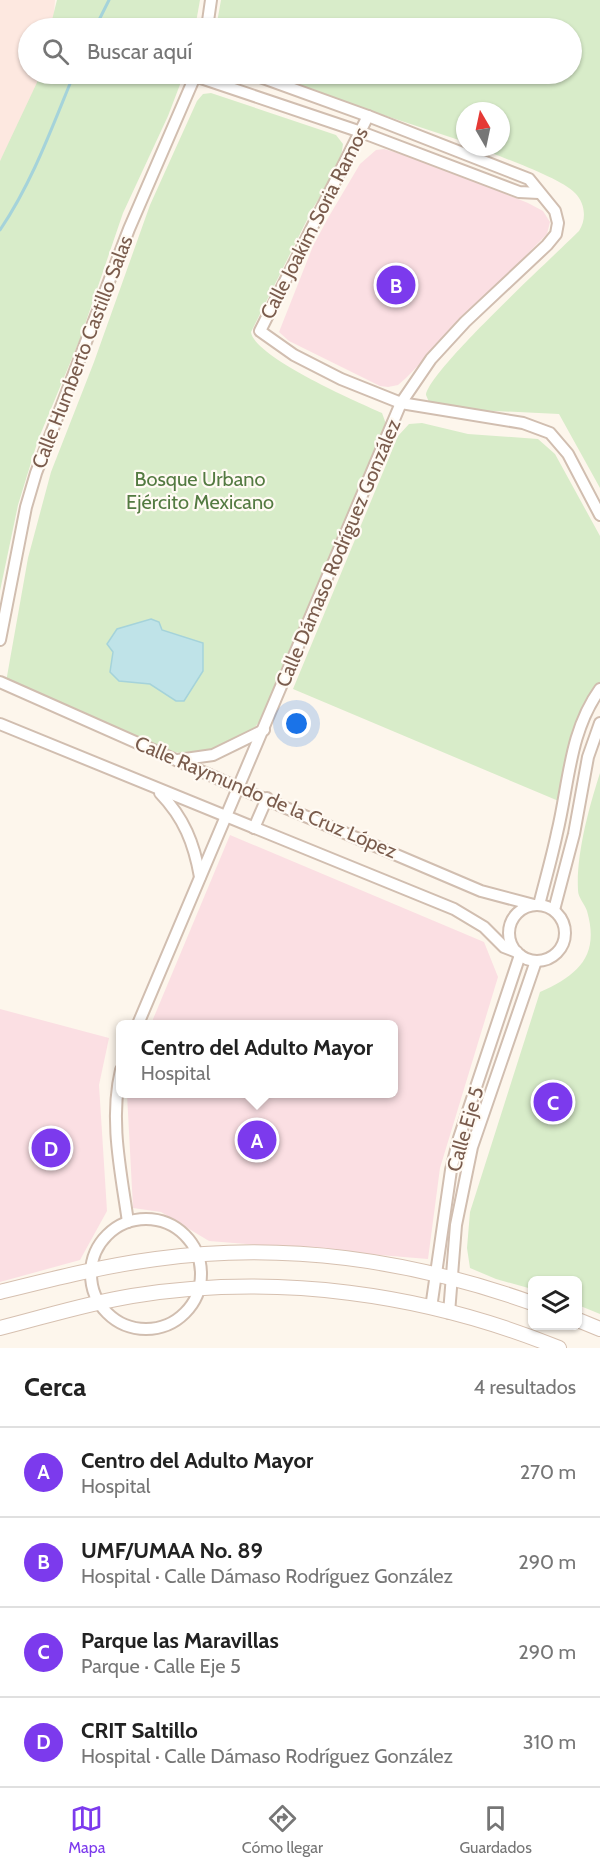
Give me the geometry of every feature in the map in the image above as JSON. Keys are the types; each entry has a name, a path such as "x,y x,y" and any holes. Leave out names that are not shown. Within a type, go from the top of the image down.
{"main road":[{"path":"0,1292 91,1270 198,1255 295,1253 368,1261 435,1273 528,1303"},
{"path":"0,1328 99,1303 157,1292 281,1286 384,1296 498,1326 559,1348"},
{"path":"582,1322 600,1329"}],"street":[{"path":"209,18 212,0"},
{"name":"Calle Humberto Castillo Salas","path":"0,640 26,507 36,473 129,229 191,84"},
{"path":"221,84 361,132 519,192 539,193"},
{"name":"Calle Dámaso Rodríguez González","path":"140,1020 401,403 431,359 547,245 556,234 558,223 555,211 529,179 280,84"},
{"name":"Calle Joakim Soria Ramos","path":"368,116 260,331 294,355 341,379 401,403"},
{"path":"401,403 523,423 550,433 568,454 600,515"},
{"name":"Calle Raymundo de la Cruz López","path":"0,682 239,788 481,891 536,905"},
{"path":"536,905 558,832 571,753 583,720 600,689"},
{"path":"554,910 574,834 588,757 600,723"},
{"name":"Calle Raymundo de la Cruz López","path":"0,724 454,909 484,927 504,947 518,954"},
{"path":"176,760 213,755 264,730"},
{"path":"158,790 174,808 187,830 195,850 200,879"},
{"path":"254,828 267,798"},
{"path":"536,905 554,910 564,924 565,940 551,958 536,961 518,954 509,937 512,919 518,912 536,905"},
{"name":"Calle Eje 5","path":"431,1308 451,1170 459,1138 518,954"},
{"name":"Calle Eje 5","path":"449,1313 456,1225 472,1147 536,961"},
{"path":"117,1098 116,1143 128,1222"},
{"path":"142,1219 170,1224 182,1232 198,1255 201,1266 200,1289 188,1312 178,1320 154,1329 128,1327 117,1321 99,1303 94,1292 91,1270 99,1246 107,1236 128,1222 142,1219"}],"shaded area":[{"path":"0,0 55,0 54,18 18,18 18,84 40,84 0,161"},
{"path":"384,149 422,160 528,203 543,211 550,222 547,234 406,378 398,385 388,387 380,386 289,341 279,332 313,246 328,218 360,164 376,150"},
{"path":"230,835 484,942 498,977 440,1168 428,1259 209,1241 161,1212 133,1208 127,1098 398,1098 398,1020 153,1020"},
{"path":"0,1009 109,1038 99,1085 107,1211 80,1260 0,1282"}],"green space":[{"path":"57,0 200,0 197,18 52,18"},
{"path":"221,0 600,0 600,488 559,414 474,410 429,402 426,395 432,382 469,339 582,226 583,206 568,187 499,156 510,156 510,102 456,102 456,139 289,84 582,84 582,18 218,18"},
{"path":"36,84 180,84 168,116 123,213 80,339 38,440 18,505 0,591 0,161"},
{"name":"Bosque Urbano Ejército Mexicano","path":"211,93 336,135 343,144 340,164 313,208 251,332 256,342 269,354 308,378 382,413 386,424 259,722 248,735 216,752 188,754 145,743 6,682 28,558 51,472 94,362 150,205 197,101 203,94"},
{"path":"422,423 468,434 538,439 555,454 600,536 600,686 596,692 561,802 293,689 398,436 409,424"},
{"path":"600,773 600,1314 582,1307 582,1276 528,1276 528,1288 496,1279 470,1268 467,1248 470,1212 540,992 575,971 588,952 590,927 587,911 578,893 578,876 584,831"}],"water":[{"path":"151,619 159,622 162,630 203,643 203,671 184,701 176,701 150,684 119,681 110,672 113,652 107,644 117,629"}],"waterway":[{"path":"100,18 109,0"},
{"path":"0,230 32,173 70,84"}],"place":[{"name":"UMF/UMAA No. 89","path":"396,285"},
{"name":"Parque las Maravillas","path":"553,1102"},
{"name":"Centro del Adulto Mayor","path":"257,1140"},
{"name":"CRIT Saltillo","path":"51,1148"}]}
